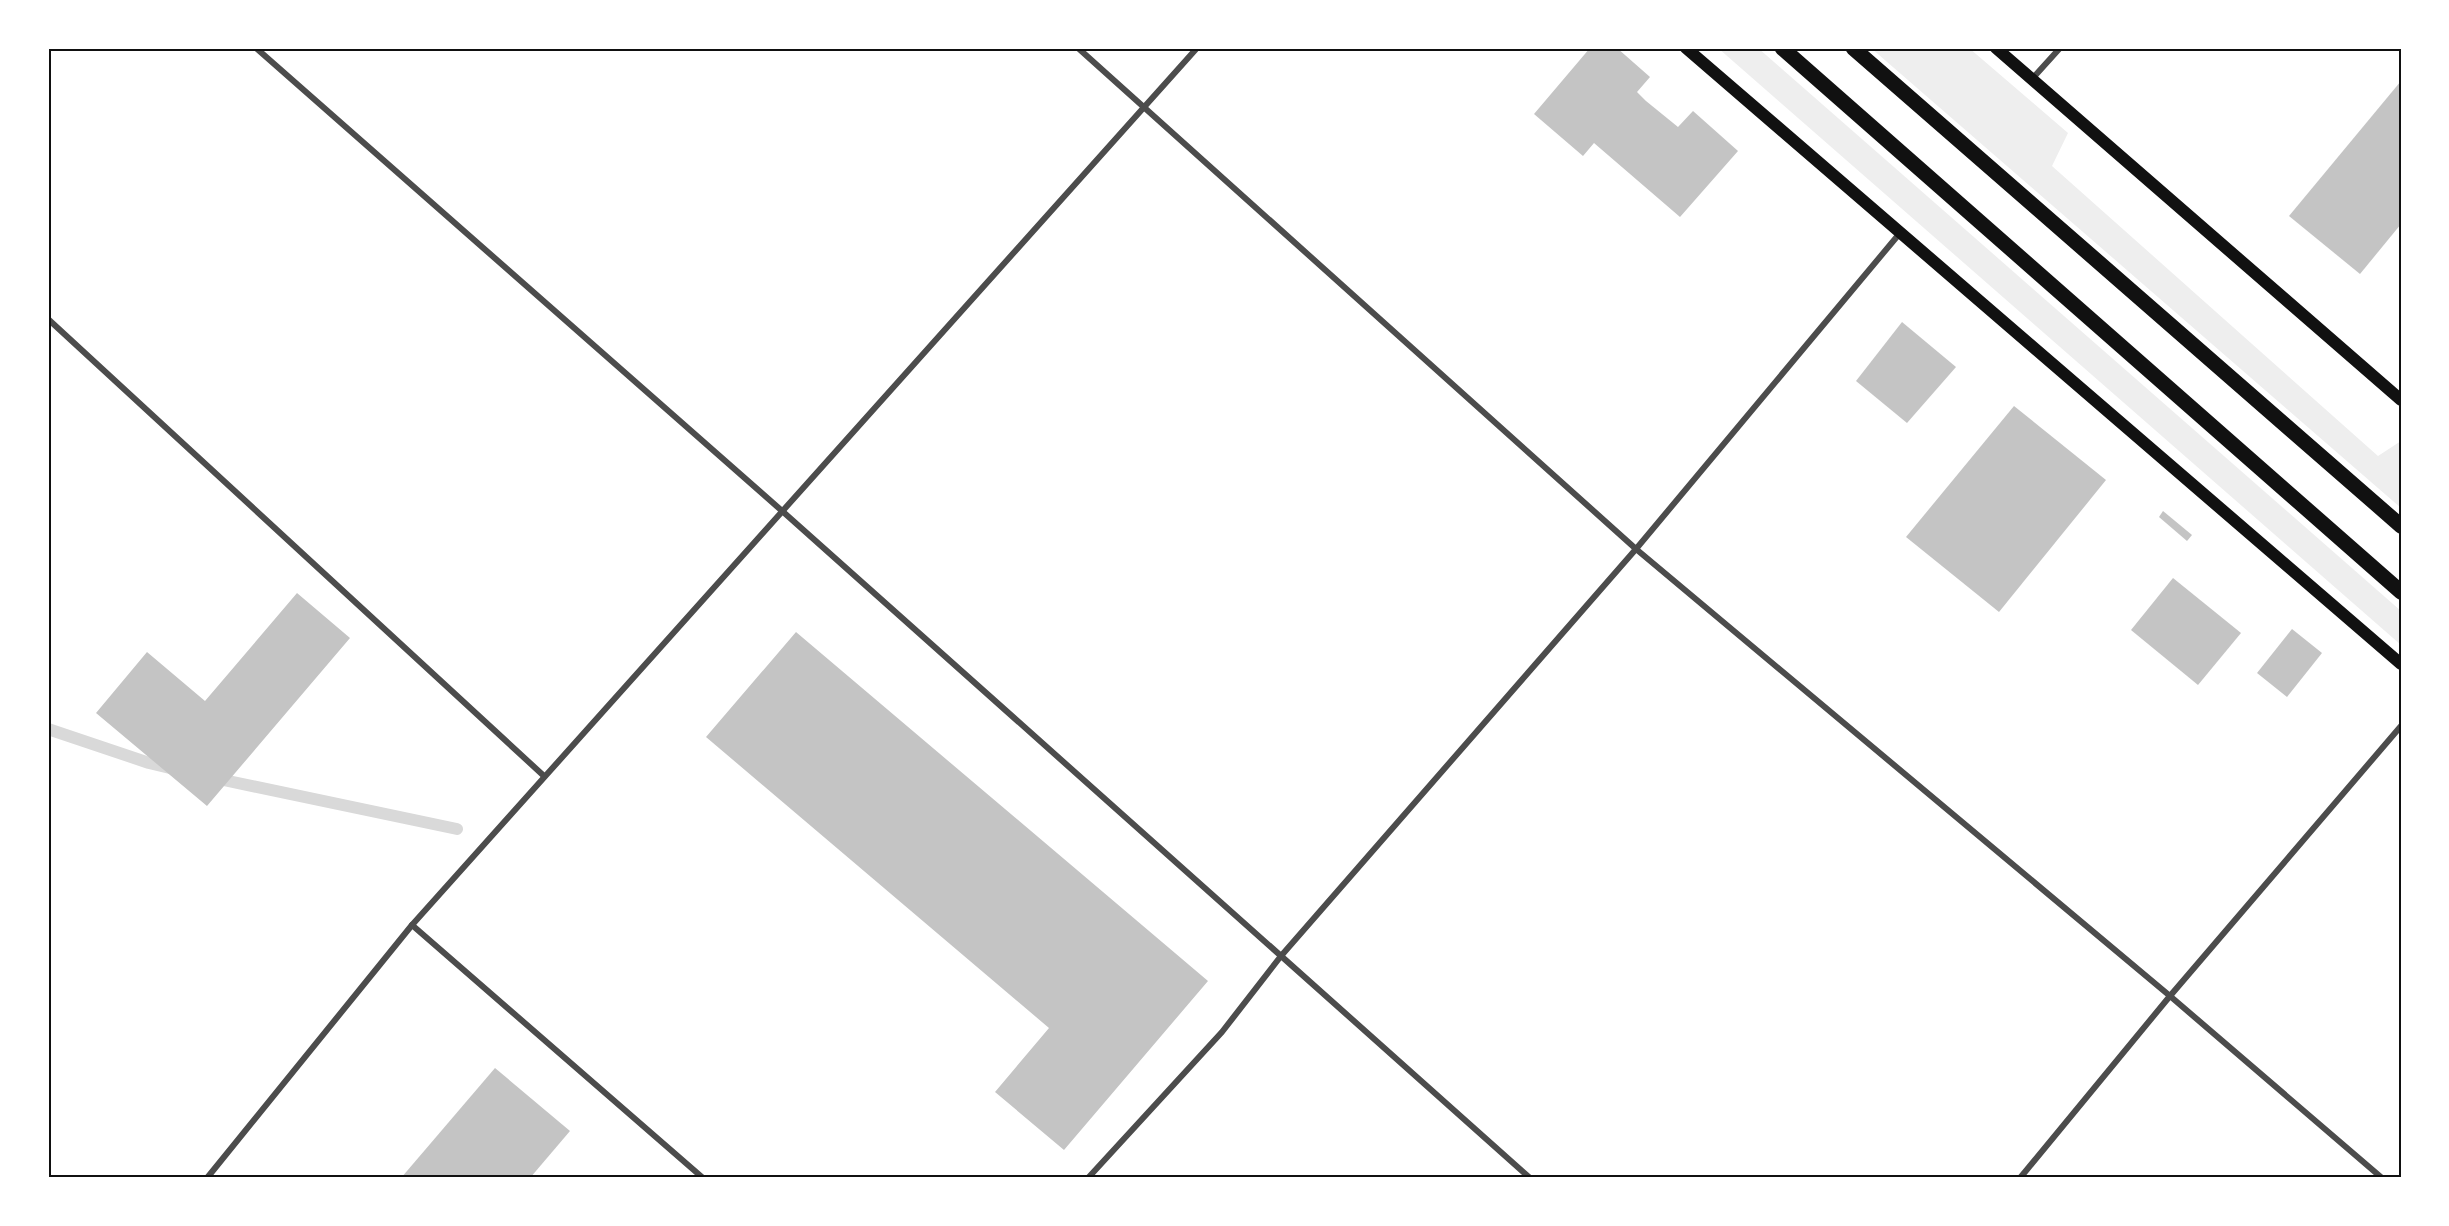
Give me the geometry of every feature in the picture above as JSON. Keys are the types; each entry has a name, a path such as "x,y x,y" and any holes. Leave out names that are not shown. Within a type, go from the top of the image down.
{"main road":[{"path":"1686,48 2401,664"},
{"path":"1782,48 2401,592"},
{"path":"1853,48 2401,526"},
{"path":"1996,48 2401,400"}],"street":[{"path":"256,48 781,510 1530,1178"},
{"path":"1078,48 1636,549 2170,996 2382,1178"},
{"path":"207,1178 412,925 781,510 1197,48"},
{"path":"2032,79 2060,48"},
{"path":"1088,1178 1222,1032 1281,956 1636,549 1900,233"},
{"path":"48,320 544,776"},
{"path":"2020,1178 2170,996 2401,726"},
{"path":"412,925 703,1178"}],"shaded area":[{"path":"1718,48 1758,48 2401,611 2401,645"},
{"path":"1871,48 1969,48 2068,133 2052,166 2378,456 2401,441 2401,508"}],"building":[{"path":"1590,48 1617,48 1650,77 1637,92 1646,101 1678,127 1693,111 1738,151 1680,217 1594,143 1583,156 1534,114"},
{"path":"2401,81 2401,224 2360,274 2289,216"},
{"path":"1902,322 1956,367 1907,423 1856,381"},
{"path":"2014,406 2106,480 1999,612 1906,537"},
{"path":"2163,511 2192,535 2187,541 2159,517"},
{"path":"2173,578 2241,633 2198,685 2131,630"},
{"path":"297,593 350,638 207,806 96,713 147,652 205,701"},
{"path":"2292,629 2322,653 2287,697 2257,673"},
{"path":"796,632 1208,981 1064,1150 995,1092 1049,1028 706,737"},
{"path":"495,1068 570,1131 530,1178 401,1178"}],"waterway":[{"path":"48,729 149,763 174,769"},
{"path":"214,778 457,829"}]}
